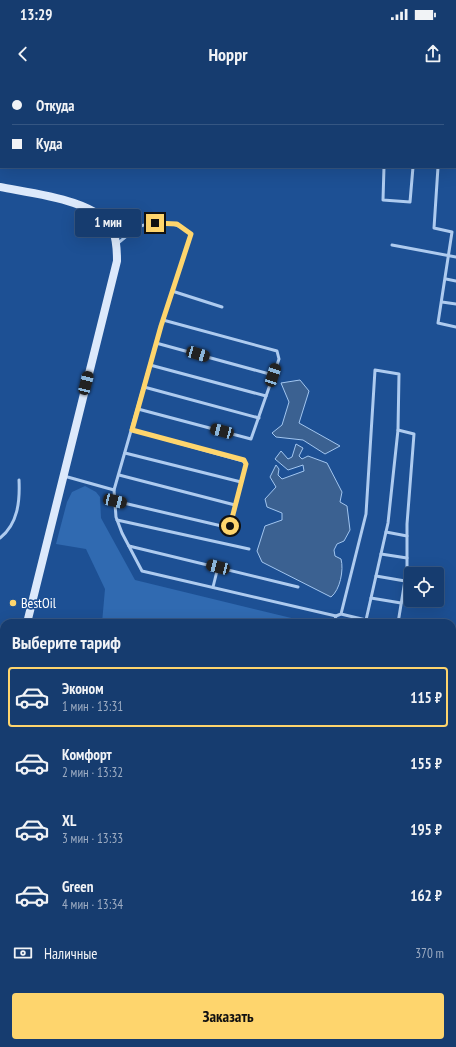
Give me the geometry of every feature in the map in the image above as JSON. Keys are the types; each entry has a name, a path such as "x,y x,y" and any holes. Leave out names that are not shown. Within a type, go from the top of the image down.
{"street":[{"path":"0,186 70,202 93,210 105,219 113,230 117,244 117,261 62,475 28,619"}],"lane":[{"path":"384,168 382,200 410,202 413,168"},
{"path":"438,168 434,228 452,232 446,279 438,323 456,327"},
{"path":"117,244 138,228 155,223 177,224 185,228 191,234 156,343 114,490 117,520 142,571 336,616 341,614 363,619"},
{"path":"392,244 449,257 456,257"},
{"path":"446,279 456,281"},
{"path":"172,291 222,307"},
{"path":"442,302 456,304"},
{"path":"138,409 250,439 259,418 279,359 277,352 163,320"},
{"path":"156,343 273,375"},
{"path":"150,365 266,396"},
{"path":"341,614 366,514 375,370 399,374 398,430 386,532 366,619"},
{"path":"144,387 259,418"},
{"path":"115,501 226,527 230,526 246,464 244,460 132,430"},
{"path":"398,430 414,434 406,567"},
{"path":"125,453 241,482"},
{"path":"62,475 114,490"},
{"path":"119,475 235,505"},
{"path":"0,538 12,525 16,518 19,490 18,480"},
{"path":"117,520 249,550"},
{"path":"386,532 407,536"},
{"path":"129,546 298,587"},
{"path":"381,554 407,558"},
{"path":"213,587 218,567"},
{"path":"376,576 404,581"},
{"path":"399,619 404,586"},
{"path":"371,598 401,603"}],"shaded area":[{"path":"300,380 309,391 299,423 340,446 325,454 303,440 276,437 272,433 282,425 289,402 281,383"},
{"path":"296,444 303,448 299,456 302,459 308,456 327,463 342,492 340,502 347,506 350,530 344,541 337,544 334,550 335,556 341,559 342,569 339,585 331,597 262,562 257,551 265,526 282,520 282,513 267,507 265,499 276,487 270,477 276,465 279,469 278,475 282,479 304,471 303,465 288,470 275,459 281,451 288,459 292,457"},
{"path":"85,486 96,492 100,497 101,518 135,580 296,619 102,619 105,589 86,549 56,544 67,502 72,492"}],"place":[{"name":"BestOil","path":"13,603"}],"route":[{"path":"155,223 177,224 185,228 191,234 161,326 132,430 244,460 246,464 230,526"}]}
